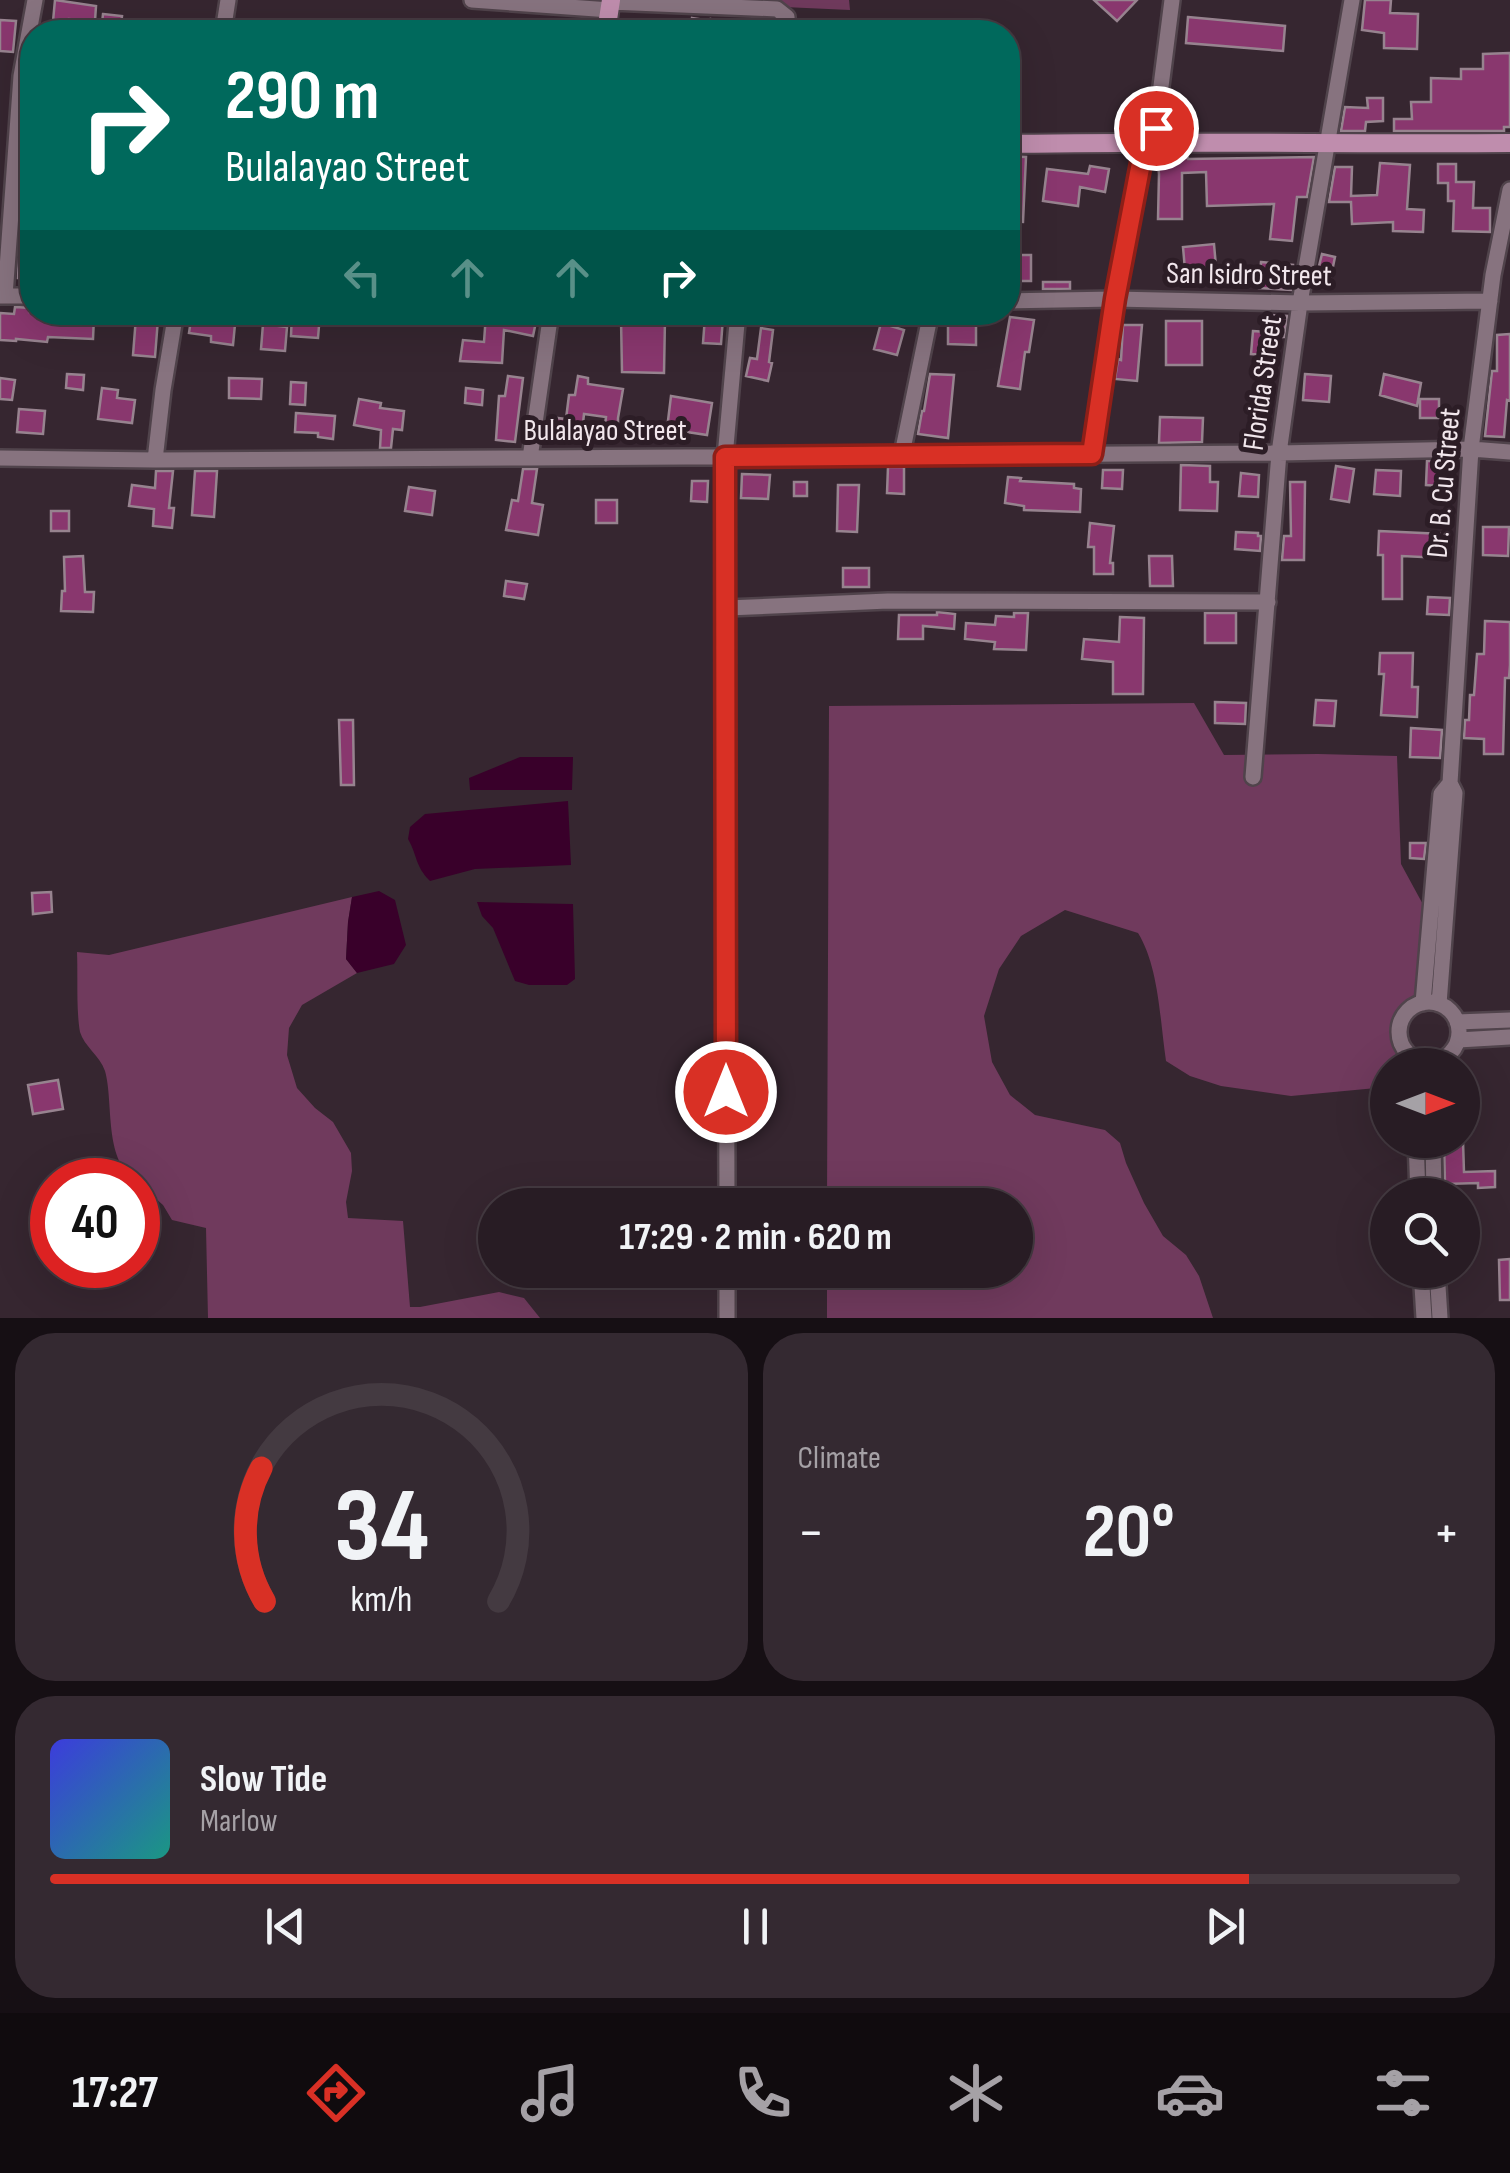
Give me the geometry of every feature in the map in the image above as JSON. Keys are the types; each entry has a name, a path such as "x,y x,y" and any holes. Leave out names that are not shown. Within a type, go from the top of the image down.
{"main road":[{"path":"1020,144 1510,143"}],"street":[{"path":"472,0 777,10 787,20"},
{"path":"1092,454 1115,299 1149,142 1172,0"},
{"name":"Florida Street","path":"1254,777 1279,453 1300,303 1352,0"},
{"path":"3,296 20,141"},
{"name":"Dr. B. Cu Street","path":"1431,1003 1456,793 1450,783 1471,449 1490,302 1510,190"},
{"name":"San Isidro Street","path":"1020,301 1490,302"},
{"path":"155,460 174,325"},
{"path":"530,458 548,325"},
{"path":"727,1188 725,457 737,325"},
{"path":"902,454 928,325"},
{"name":"Bulalayao Street","path":"0,458 725,457 1471,449 1510,452"},
{"path":"727,608 888,601 1268,602"},
{"path":"1404,1048 1399,1038 1404,1015 1409,1009 1431,1003 1452,1013 1457,1022 1458,1040 1453,1048"},
{"path":"1457,1022 1510,1020"},
{"path":"1458,1040 1510,1037"},
{"path":"727,1288 727,1318"},
{"path":"1422,1288 1424,1318"},
{"path":"1438,1288 1440,1318"}],"shaded area":[{"path":"628,0 849,0 850,10"},
{"path":"1194,703 1224,755 1397,756 1401,864 1426,910 1416,1005 1407,1012 1399,1029 1404,1048 1370,1048 1370,1089 1291,1096 1221,1086 1190,1076 1166,1061 1155,978 1138,933 1065,910 1021,936 999,969 984,1016 992,1062 1010,1095 1035,1115 1105,1130 1120,1143 1144,1203 1163,1236 1186,1255 1199,1276 1213,1318 827,1318 827,1288 1033,1288 1033,1188 827,1188 829,706"},
{"path":"520,757 573,757 572,790 470,790 469,778"},
{"path":"568,801 571,865 475,869 430,881 408,839 410,827 425,814"},
{"path":"379,891 395,900 406,945 394,964 357,973 346,959 352,897"},
{"path":"352,897 346,959 357,973 302,1005 289,1028 287,1055 297,1088 333,1122 351,1153 348,1218 403,1221 410,1307 499,1292 524,1298 540,1318 208,1318 206,1228 172,1220 160,1202 160,1158 118,1158 105,1071 80,1032 77,952 109,955"},
{"path":"477,902 573,904 575,979 567,985 515,981 493,928 482,916"}],"building":[{"path":"55,0 96,6 95,20 53,20"},
{"path":"1094,0 1137,0 1117,21"},
{"path":"1365,0 1391,0 1390,13 1418,14 1417,49 1384,48 1384,33 1362,30"},
{"path":"103,14 122,16 122,20 102,20"},
{"path":"1188,17 1285,26 1283,51 1186,43"},
{"path":"0,20 16,21 13,52 0,51"},
{"path":"1510,53 1510,127 1504,127 1504,131 1394,131 1394,119 1412,119 1411,102 1431,102 1431,78 1461,79 1461,69 1483,69 1483,54"},
{"path":"1367,98 1383,98 1383,121 1366,122 1365,131 1341,131 1345,107 1368,108"},
{"path":"1157,155 1187,155 1188,159 1314,157 1307,197 1297,197 1292,241 1270,239 1274,204 1207,206 1206,172 1182,173 1182,219 1158,219"},
{"path":"1020,157 1026,157 1023,222 1020,222"},
{"path":"1380,163 1410,165 1407,209 1424,210 1423,232 1393,231 1393,222 1352,224 1351,202 1329,202 1335,167 1352,167 1351,196 1377,195"},
{"path":"1438,164 1456,164 1456,182 1474,182 1473,208 1490,208 1490,232 1453,231 1454,201 1448,201 1448,183 1438,183"},
{"path":"1090,166 1109,169 1105,192 1080,187 1078,206 1043,201 1047,169 1088,174"},
{"path":"1214,244 1217,278 1186,281 1183,247"},
{"path":"1322,254 1335,257 1330,281 1316,278"},
{"path":"1020,255 1031,255 1031,281 1020,281"},
{"path":"1261,262 1293,265 1291,290 1259,288"},
{"path":"1043,282 1070,282 1070,289 1043,289"},
{"path":"15,307 20,307 20,325 94,325 93,339 0,340 0,313 14,314"},
{"path":"1270,315 1287,316 1284,337 1270,337"},
{"path":"1020,318 1034,320 1020,389 998,386 1009,325 1020,325"},
{"path":"1166,321 1202,321 1202,365 1166,365"},
{"path":"135,325 158,325 155,357 133,355"},
{"path":"190,325 235,325 233,345 189,333"},
{"path":"263,325 287,327 285,351 261,349"},
{"path":"291,325 319,325 318,338 291,336"},
{"path":"485,325 535,325 533,336 504,330 502,363 460,361 463,340 484,342"},
{"path":"621,325 665,325 664,373 622,372"},
{"path":"704,325 722,325 721,344 703,343"},
{"path":"880,325 904,330 897,355 874,349"},
{"path":"948,325 976,325 976,345 948,344"},
{"path":"1123,325 1142,325 1137,381 1115,379 1118,359 1121,360"},
{"path":"761,328 773,330 768,381 746,376 750,358 757,359"},
{"path":"1253,331 1266,332 1264,355 1251,354"},
{"path":"1510,334 1510,401 1507,400 1504,437 1485,436 1492,371 1497,371 1497,335"},
{"path":"67,374 84,375 83,390 66,388"},
{"path":"930,374 954,375 948,438 918,434"},
{"path":"1305,374 1331,376 1329,402 1303,400"},
{"path":"1384,374 1421,383 1417,406 1380,395"},
{"path":"508,376 523,378 515,442 496,440 499,396 505,396"},
{"path":"578,376 588,378 588,384 623,389 618,435 604,434 606,417 584,414 581,441 546,437 549,417 566,419 569,395 575,395"},
{"path":"0,378 15,380 12,400 0,399"},
{"path":"229,378 262,379 261,399 229,398"},
{"path":"291,382 306,383 305,405 290,404"},
{"path":"102,388 118,390 117,398 135,400 132,423 98,419"},
{"path":"466,388 483,390 482,405 465,403"},
{"path":"671,396 712,403 707,435 667,429"},
{"path":"359,399 381,403 380,408 404,411 402,430 393,429 391,448 380,448 381,430 354,425"},
{"path":"1420,399 1439,399 1439,418 1420,418"},
{"path":"19,409 45,411 43,434 17,432"},
{"path":"296,413 335,416 333,439 318,437 318,433 295,432"},
{"path":"1160,417 1203,418 1202,442 1159,443"},
{"path":"1427,461 1442,461 1441,486 1426,485"},
{"path":"1181,465 1210,466 1210,482 1218,482 1217,511 1180,510"},
{"path":"1336,466 1354,469 1349,502 1331,499"},
{"path":"888,467 904,467 904,494 887,493"},
{"path":"523,469 537,469 532,503 543,505 538,535 506,530 512,500 518,501"},
{"path":"1103,470 1123,470 1122,489 1102,488"},
{"path":"1376,470 1401,471 1400,496 1374,494"},
{"path":"156,471 173,471 169,508 174,508 172,528 153,526 154,509 129,506 132,485 155,488"},
{"path":"195,471 217,471 214,517 192,515"},
{"path":"1241,473 1259,475 1258,497 1239,496"},
{"path":"742,474 770,475 768,499 741,498"},
{"path":"1008,477 1074,484 1074,488 1081,489 1080,512 1024,510 1024,506 1005,503"},
{"path":"692,481 708,481 707,502 691,501"},
{"path":"794,482 807,482 807,496 794,496"},
{"path":"1290,482 1305,482 1304,560 1282,560 1284,536 1291,536"},
{"path":"838,485 859,485 857,532 837,531"},
{"path":"409,487 435,491 432,515 405,511"},
{"path":"596,500 617,500 617,523 596,523"},
{"path":"51,511 69,511 69,531 51,531"},
{"path":"1090,523 1114,526 1110,563 1113,574 1094,574 1094,547 1088,547"},
{"path":"1483,527 1509,527 1508,556 1483,555"},
{"path":"1379,531 1443,534 1442,558 1402,556 1402,599 1383,599"},
{"path":"1236,532 1258,533 1260,551 1235,549"},
{"path":"83,556 85,592 94,592 93,612 61,611 64,557"},
{"path":"1149,556 1172,556 1173,586 1150,586"},
{"path":"843,568 869,568 869,587 843,587"},
{"path":"506,581 527,584 524,599 504,596"},
{"path":"1428,597 1450,598 1449,615 1427,614"},
{"path":"1014,613 1028,613 1026,650 994,649 995,642 965,639 966,623 995,625 996,616 1014,617"},
{"path":"1205,613 1236,613 1236,643 1205,643"},
{"path":"955,614 954,629 923,626 923,639 898,639 899,615"},
{"path":"1120,617 1144,618 1143,694 1113,694 1113,662 1082,659 1084,639 1119,642"},
{"path":"1485,621 1510,622 1503,754 1484,754 1484,739 1464,738 1470,695 1474,695 1477,654 1484,654"},
{"path":"1380,653 1413,653 1412,687 1418,687 1417,717 1381,715 1384,674 1379,674"},
{"path":"1316,700 1336,701 1334,726 1314,725"},
{"path":"1215,702 1246,703 1245,724 1215,723"},
{"path":"339,720 353,720 354,785 341,785"},
{"path":"1411,728 1442,730 1440,758 1410,757"},
{"path":"1410,843 1426,843 1424,859 1410,858"},
{"path":"51,892 52,912 33,914 32,893"},
{"path":"58,1080 63,1109 33,1114 28,1085"},
{"path":"1444,1158 1464,1158 1464,1172 1495,1171 1495,1187 1480,1188 1480,1178 1445,1178"},
{"path":"1510,1259 1510,1300 1500,1300 1499,1260"}],"route":[{"path":"726,1092 725,457 1092,454 1115,299 1145,142 1154,142 1156,128"}]}
